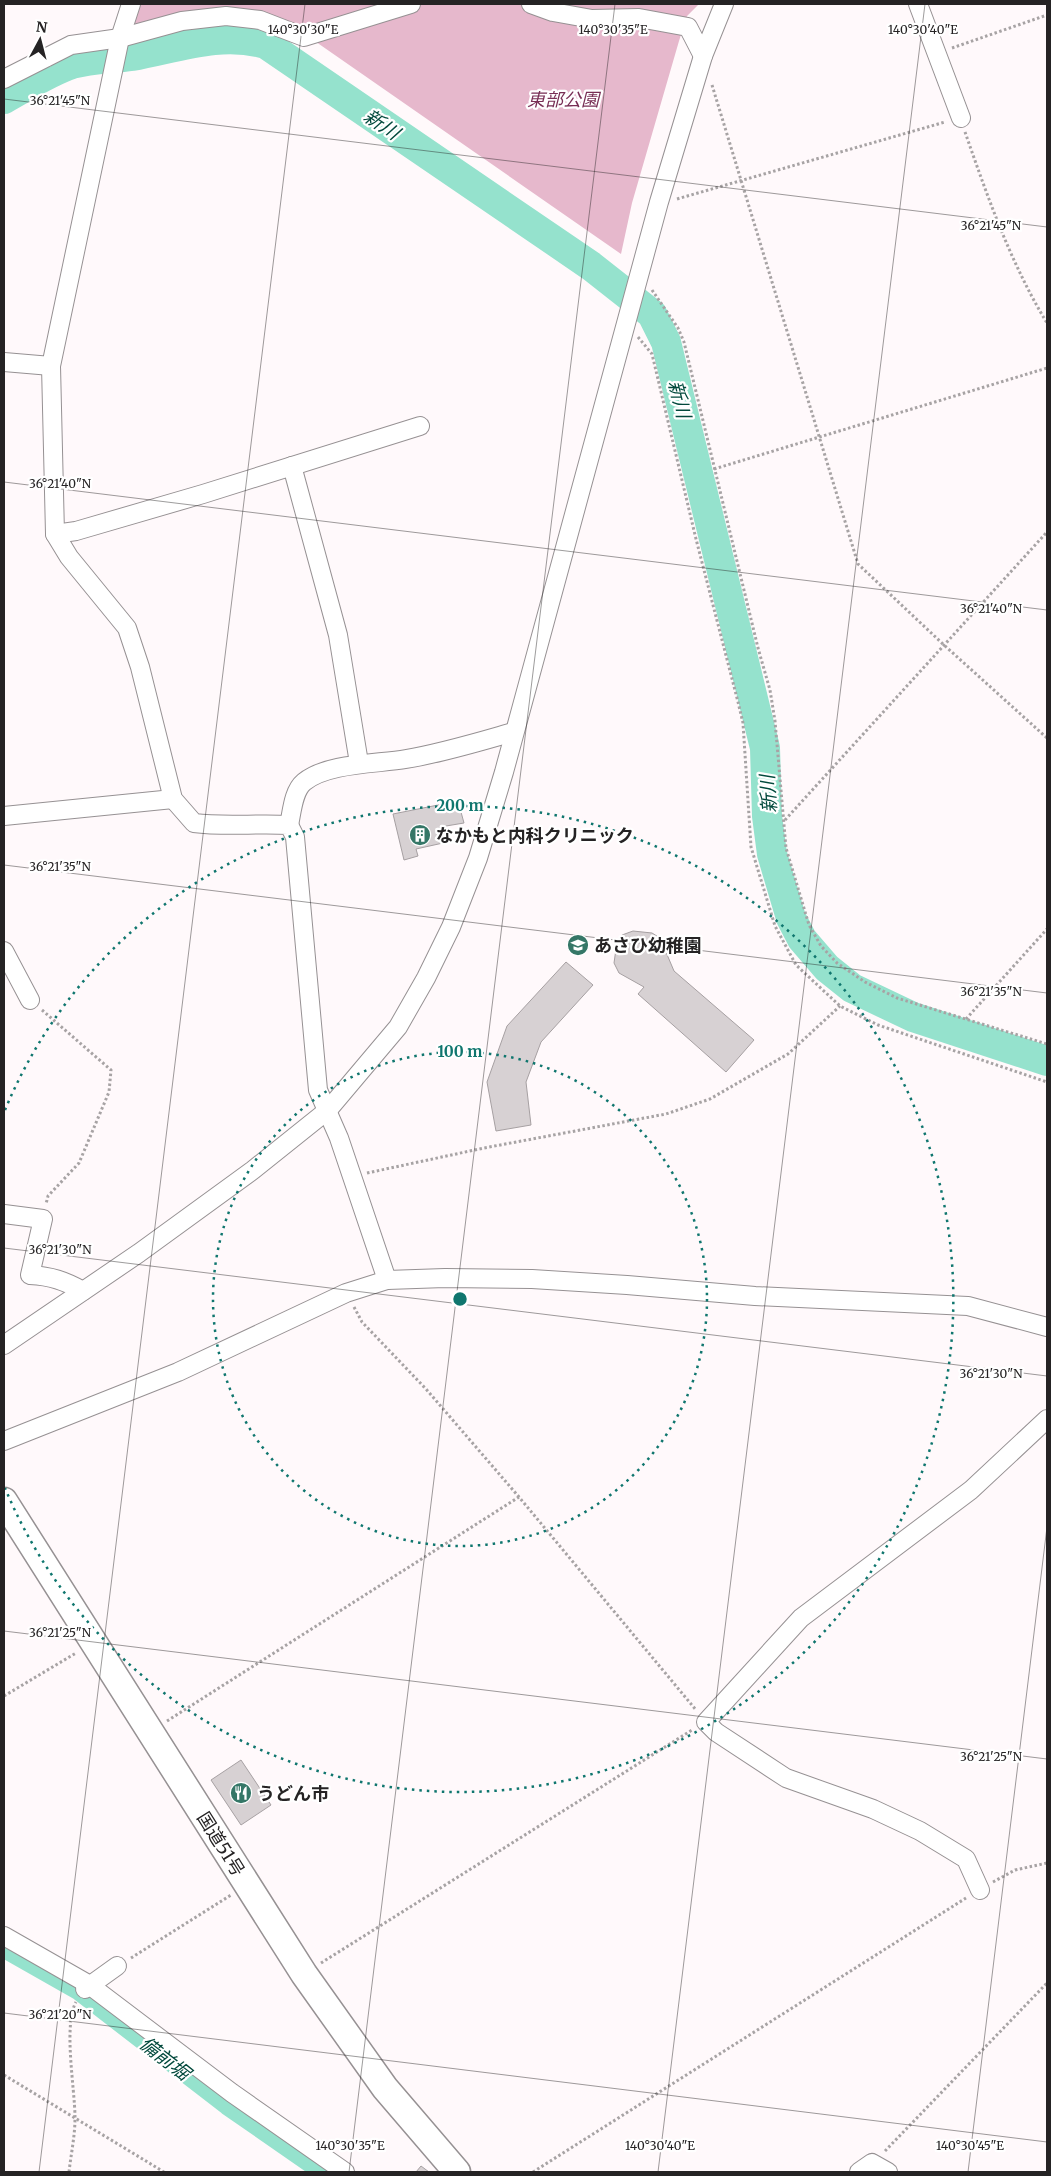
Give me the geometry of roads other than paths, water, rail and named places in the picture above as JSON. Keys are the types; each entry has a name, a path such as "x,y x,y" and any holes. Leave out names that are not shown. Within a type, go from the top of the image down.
{"highway":[{"name":"国道51号","path":"4,1501 304,1974 385,2088 457,2172"}],"street":[{"path":"132,4 117,49 51,366 55,534 69,557 126,628 140,667 173,798 194,823 216,826 288,825"},
{"path":"4,79 71,45 117,49 182,21 226,16 260,20 304,37 411,4"},
{"path":"532,4 553,12 592,19 639,18 688,27 703,56"},
{"path":"4,1345 253,1170 328,1110 398,1026 426,978 451,928 478,858 659,202 703,56 724,4"},
{"path":"918,4 961,118"},
{"path":"4,362 51,366"},
{"path":"55,534 76,531 420,426"},
{"path":"292,466 338,635 359,764"},
{"path":"387,1280 328,1110 318,1090 295,837 288,825 296,795 302,783 314,775 359,764 414,758 513,732"},
{"path":"4,816 173,798"},
{"path":"4,951 30,1000"},
{"path":"4,1214 43,1219 30,1276 48,1276 64,1280 83,1291"},
{"path":"4,1441 178,1372 346,1293 387,1280 445,1278 532,1279 627,1284 755,1296 968,1306 1047,1327"},
{"path":"980,1890 966,1858 920,1830 873,1808 786,1778 716,1732 706,1722 801,1618 971,1490 1047,1419"},
{"path":"4,1936 345,2172"},
{"path":"83,1991 117,1966"},
{"path":"865,2168 888,2172"}],"waterway":[{"name":"新川","path":"4,99 54,71 79,62 132,56 215,40 249,40 266,44 591,266 652,314 666,342 765,748 767,816 772,854 791,918 802,939 827,968 852,988 913,1017 1047,1061"},
{"name":"備前堀","path":"4,1949 78,1991 227,2106 322,2172"}],"place":[{"name":"なかもと内科クリニック","path":"420,835"},
{"name":"あさひ幼稚園","path":"578,945"},
{"name":"うどん市","path":"241,1793"}],"park label":[{"name":"東部公園","path":"563,99"}]}
